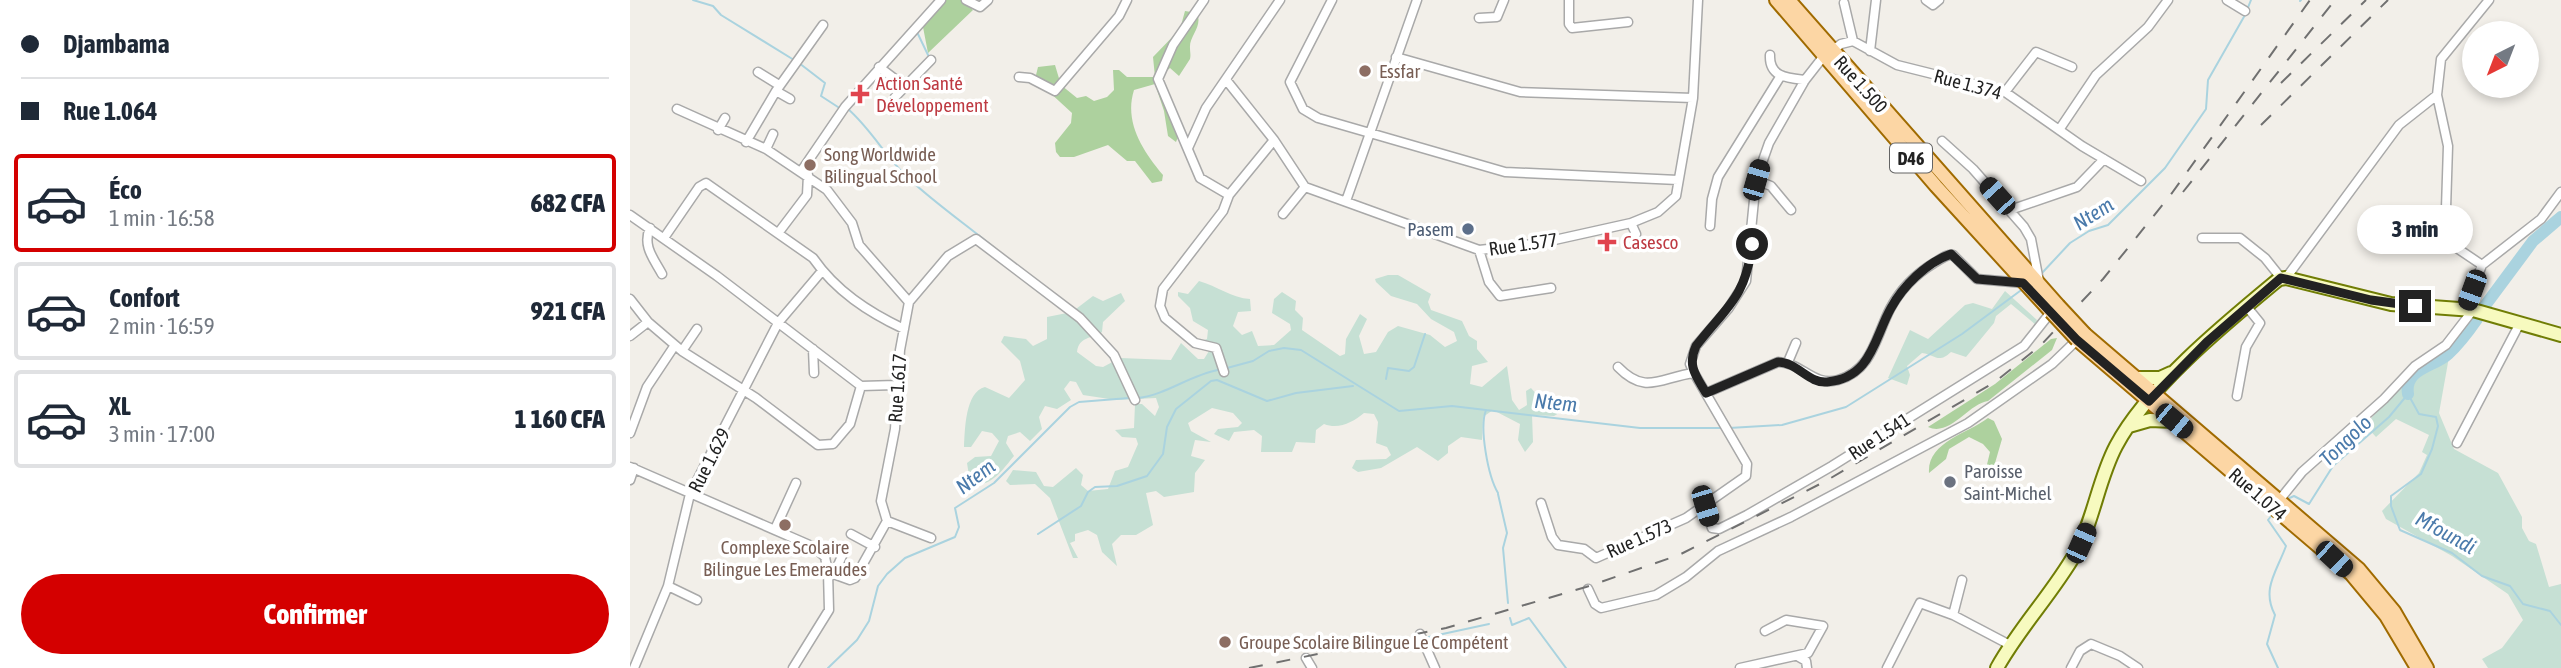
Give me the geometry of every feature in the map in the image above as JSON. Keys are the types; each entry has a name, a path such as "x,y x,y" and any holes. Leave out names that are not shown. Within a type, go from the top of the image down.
{"main road":[{"name":"Rue 1.500","path":"1776,0 2039,284 2054,309"},
{"name":"Rue 1.500","path":"1789,0 1826,53 2023,283 2054,309"},
{"path":"1997,668 2010,645 2077,550 2115,448 2129,426 2183,366 2247,307 2284,278 2391,303 2469,310 2561,335"},
{"name":"D46","path":"2054,309 2081,337"},
{"path":"2081,337 2139,378 2160,378 2183,366"},
{"name":"Rue 1.074","path":"2081,337 2276,503 2359,569 2409,631 2427,668"},
{"name":"Rue 1.074","path":"2139,378 2174,421 2219,454"},
{"path":"2129,426 2150,420 2174,421"},
{"name":"Rue 1.074","path":"2276,503 2343,566 2374,600 2401,636 2417,668"}],"street":[{"path":"779,232 807,195 805,173 826,131 879,67 941,0"},
{"path":"966,0 976,7 988,0"},
{"path":"1019,77 1030,78 1055,91 1119,16 1127,0"},
{"path":"1204,0 1173,45 1158,79 1200,178 1229,195"},
{"path":"1188,148 1206,108 1280,0"},
{"path":"1332,0 1290,82 1303,109 1318,118 1505,172 1678,180"},
{"path":"1346,201 1417,0"},
{"path":"1479,18 1497,17 1504,0"},
{"path":"1569,0 1569,24 1572,28 1628,22"},
{"name":"Rue 1.577","path":"1305,187 1479,250 1555,241 1631,223 1658,212 1676,196 1693,98 1698,0"},
{"path":"1870,51 1876,0"},
{"path":"1926,0 1933,5 1939,0"},
{"path":"2059,130 2096,75 2110,59 2148,27 2168,0"},
{"path":"2227,0 2245,11"},
{"path":"2482,265 2445,240 2448,146 2437,95 2441,59 2489,0"},
{"path":"1618,367 1641,384 1654,384 1694,373 1691,356 1696,346 1728,309 1746,281 1756,180 1769,143 1805,80 1826,53 1853,41 1844,3"},
{"path":"746,142 777,88 823,25"},
{"name":"Rue 1.374","path":"1853,41 1897,65 2005,92 2059,130 2141,181"},
{"path":"2005,92 2036,52 2072,67"},
{"path":"1770,55 1771,67 1780,77 1805,80"},
{"path":"1396,57 1520,92 1693,98"},
{"path":"895,97 931,60"},
{"path":"879,67 904,86"},
{"path":"758,72 790,99"},
{"path":"1710,226 1712,199 1718,177 1780,77"},
{"path":"1227,81 1274,140 1305,187 1283,214"},
{"path":"2202,238 2240,238 2272,264 2284,278 2399,125 2437,95"},
{"path":"677,109 718,130 766,149 805,173 841,206 852,223 859,245 909,302"},
{"path":"718,130 725,118"},
{"path":"766,149 773,134"},
{"path":"1224,372 1216,348 1195,343 1176,330 1165,318 1160,306 1168,280 1223,211 1229,195 1274,140"},
{"path":"1942,141 1973,169 2010,210 2031,239 2039,284"},
{"path":"2010,210 2077,187 2104,159"},
{"path":"1756,180 1770,186 1791,209"},
{"name":"Rue 1.617","path":"664,238 704,183 779,232 813,258 822,271 858,303 904,329 896,385 895,429 881,501 887,521"},
{"path":"2276,503 2302,472 2384,400 2415,366 2446,345 2469,310 2482,265 2541,219 2561,192"},
{"path":"630,215 861,386 896,385"},
{"path":"1631,223 1636,234"},
{"path":"650,228 647,236 648,248 662,274"},
{"path":"904,329 909,302 948,256 976,239 1080,318 1114,355 1135,400"},
{"path":"1479,250 1489,282 1500,296 1551,288"},
{"path":"1706,393 1756,369 1788,362 1821,382 1854,373 1876,347 1898,296 1923,270 1948,255 1954,255 1977,279 2023,283"},
{"name":"Rue 1.629","path":"634,668 668,586 690,494 778,323 822,271"},
{"path":"630,299 649,322 678,348 744,390 810,442 824,447 837,442 850,424 861,386"},
{"path":"2236,396 2246,347 2260,323 2247,307"},
{"name":"Rue 1.541","path":"1705,506 1712,528 1719,528 1747,515 1832,466 2024,346 2054,309"},
{"path":"630,336 649,322"},
{"path":"2457,443 2520,323"},
{"path":"631,427 647,387 697,329"},
{"path":"1588,589 1595,604 1601,608 1656,595 1686,577 1718,551 1791,517 1979,416 2046,369 2081,337"},
{"path":"1788,362 1796,343"},
{"path":"813,349 814,373"},
{"name":"Rue 1.573","path":"1541,503 1552,537 1558,545 1584,549 1596,558 1686,518 1738,484 1748,471 1694,373"},
{"path":"630,480 632,468 775,529 821,552 831,573 829,610 793,668"},
{"path":"775,529 796,483"},
{"path":"831,573 852,580 875,547 887,521 931,538"},
{"path":"851,534 875,547"},
{"path":"831,573 842,556"},
{"path":"1953,615 1962,580"},
{"path":"668,586 697,600"},
{"path":"1887,668 1916,606 1926,604 2010,645"},
{"path":"1740,668 1765,660 1799,657 1808,653 1823,626 1786,620 1765,631"},
{"path":"1420,634 1435,668"},
{"path":"2071,668 2080,651 2091,644 2120,656 2137,668"},
{"path":"1799,657 1806,661 1807,668"},
{"path":"1306,658 1312,668"}],"green space":[{"path":"946,0 961,0 973,10 928,53 923,27"},
{"path":"1185,11 1197,13 1198,18 1190,44 1190,59 1179,76 1170,68 1160,77 1182,127 1176,142 1168,136 1164,111 1155,84 1134,90 1132,102 1131,113 1137,135 1148,156 1163,175 1162,181 1152,183 1135,161 1127,161 1108,145 1074,157 1060,157 1055,143 1071,123 1072,113 1035,79 1038,67 1055,65 1061,85 1077,98 1086,96 1094,101 1107,97 1114,90 1113,70 1119,70 1127,77 1155,77 1153,57 1180,29"},
{"path":"1398,275 1431,294 1428,302 1431,310 1462,321 1469,336 1477,341 1477,349 1488,362 1472,366 1470,384 1482,387 1507,366 1512,400 1519,410 1527,405 1526,391 1531,388 1545,404 1559,413 1554,416 1532,415 1533,442 1525,452 1518,440 1520,424 1493,410 1483,417 1482,440 1461,437 1448,446 1448,453 1438,461 1417,447 1381,468 1358,472 1352,468 1356,460 1386,459 1391,455 1387,447 1376,443 1378,422 1374,414 1364,413 1340,426 1324,424 1316,430 1315,443 1296,442 1292,452 1261,452 1262,436 1254,430 1234,432 1229,441 1214,434 1218,429 1238,427 1242,423 1233,413 1212,408 1188,423 1191,431 1211,442 1195,440 1191,456 1205,460 1195,473 1194,492 1164,497 1156,491 1146,493 1153,525 1136,535 1121,535 1112,544 1117,566 1102,552 1097,535 1088,530 1075,534 1075,541 1070,543 1078,558 1073,558 1050,498 1035,484 1010,485 1006,481 1013,470 1036,472 1044,486 1053,487 1076,468 1083,475 1081,485 1088,491 1108,489 1115,471 1128,467 1138,444 1136,438 1122,437 1115,430 1134,428 1135,404 1142,404 1155,416 1159,407 1156,398 1116,400 1083,395 1076,382 1070,381 1064,389 1071,400 1057,409 1045,406 1039,417 1042,429 1030,441 1020,432 1008,436 1006,443 1014,456 1000,472 983,484 970,482 967,463 975,457 991,456 999,441 992,433 982,431 971,447 964,447 967,412 973,396 985,387 1009,398 1025,380 1020,361 1001,342 1004,336 1026,339 1033,346 1047,339 1047,317 1072,312 1093,296 1103,301 1121,293 1125,301 1103,322 1102,332 1083,340 1077,352 1096,366 1103,367 1120,358 1171,360 1181,343 1198,359 1204,359 1209,351 1195,343 1207,339 1208,330 1193,321 1190,308 1178,296 1178,292 1188,294 1199,281 1250,299 1251,311 1238,312 1233,326 1242,335 1252,331 1258,346 1274,345 1291,330 1290,324 1272,313 1274,299 1282,292 1296,301 1295,310 1303,318 1302,330 1340,356 1345,354 1346,339 1360,314 1367,319 1359,336 1364,354 1376,352 1388,332 1398,326 1430,335 1445,347 1457,341 1454,332 1431,319 1417,304 1391,296 1376,282 1375,279"},
{"path":"2005,291 2037,320 2036,325 2011,304 1996,316 1994,323 1966,357 1951,352 1943,358 1922,353 1907,366 1910,375 1907,385 1888,378 1910,330 1928,339 1965,305 1973,303 1992,309"},
{"path":"2057,338 2052,350 1988,401 1944,428 1928,427 1995,384 2051,339"},
{"path":"2442,353 2449,357 2439,413 2454,449 2498,473 2522,517 2522,528 2529,541 2536,544 2549,587 2561,584 2561,668 2488,668 2482,659 2502,648 2523,620 2508,594 2452,556 2386,519 2382,511 2419,473 2427,455 2422,452 2429,435 2396,419 2376,437 2365,425 2419,366"},
{"path":"1988,418 1994,421 2002,439 1993,470 1987,479 1984,477 1990,452 1983,444 1969,437 1949,449 1946,459 1929,473 1930,462 1941,446"}],"waterway":[{"path":"693,0 713,6 721,15 794,60"},
{"name":"Ntem","path":"2247,10 2251,0"},
{"name":"Ntem","path":"2042,273 2070,243 2089,231 2108,225 2165,168 2206,109 2208,80 2245,15"},
{"path":"916,30 929,57"},
{"path":"799,63 825,83 821,96 841,109"},
{"path":"891,115 886,105 892,99"},
{"path":"848,109 908,178 997,250"},
{"name":"Mfoundi","path":"2484,307 2533,241 2561,217"},
{"name":"Ntem","path":"1729,428 1782,425 1846,407 1962,334 2024,288"},
{"name":"Mfoundi","path":"2408,394 2408,385 2415,373 2448,354 2477,319"},
{"path":"1386,379 1388,368 1409,371 1414,367 1425,334"},
{"name":"Ntem","path":"1227,368 1253,361 1269,351 1284,348 1301,350 1399,411 1452,406 1640,428 1724,428"},
{"name":"Ntem","path":"1138,398 1218,370"},
{"path":"1038,534 1081,506 1088,492 1095,487 1117,486 1147,476 1163,454 1167,427 1176,409 1211,381 1217,380 1267,401 1296,393 1353,386"},
{"name":"Mfoundi","path":"2285,500 2294,496 2309,504 2333,466 2389,417 2408,394 2419,414 2436,417 2438,426 2421,474 2391,496 2391,506 2400,530 2452,553 2482,576 2510,586 2523,604 2550,611 2561,625"},
{"name":"Ntem","path":"828,668 857,640 869,621 878,586 887,574 905,558 955,537 959,527 955,508 994,483 1070,407 1079,402 1129,398"},
{"path":"1486,410 1486,452 1498,493"},
{"path":"1498,494 1507,533 1503,548 1508,603"},
{"name":"Tongolo","path":"2272,515 2268,520 2286,546 2270,588 2271,606 2275,615 2267,644 2278,668"},
{"path":"1510,618 1512,625 1529,618 1566,668"},
{"path":"1424,638 1489,624"},
{"path":"1368,649 1391,644"}],"railway":[{"path":"1249,668 1446,628 1586,587 1679,555 1824,482 1995,382 2041,345 2103,279 2172,193 2310,0"},
{"path":"2183,192 2335,0"},
{"path":"2281,83 2366,0"},
{"path":"2261,125 2388,0"}],"place":[{"name":"Essfar","path":"1365,71"},
{"name":"Action Santé Développement","path":"860,94"},
{"name":"Song Worldwide Bilingual School","path":"810,165"},
{"name":"Pasem","path":"1468,229"},
{"name":"Casesco","path":"1607,242"},
{"name":"Paroisse Saint-Michel","path":"1950,482"},
{"name":"Complexe Scolaire Bilingue Les Emeraudes","path":"785,525"},
{"name":"Groupe Scolaire Bilingue Le Compétent","path":"1225,642"}],"route":[{"path":"1752,244 1746,281 1739,294 1706,333 1691,356 1690,364 1706,393 1756,369 1778,362 1788,362 1812,378 1826,383 1854,373 1876,347 1889,311 1898,296 1923,270 1951,254 1977,279 2023,283 2077,340 2149,401 2207,342 2281,278 2371,300 2415,306"}]}
